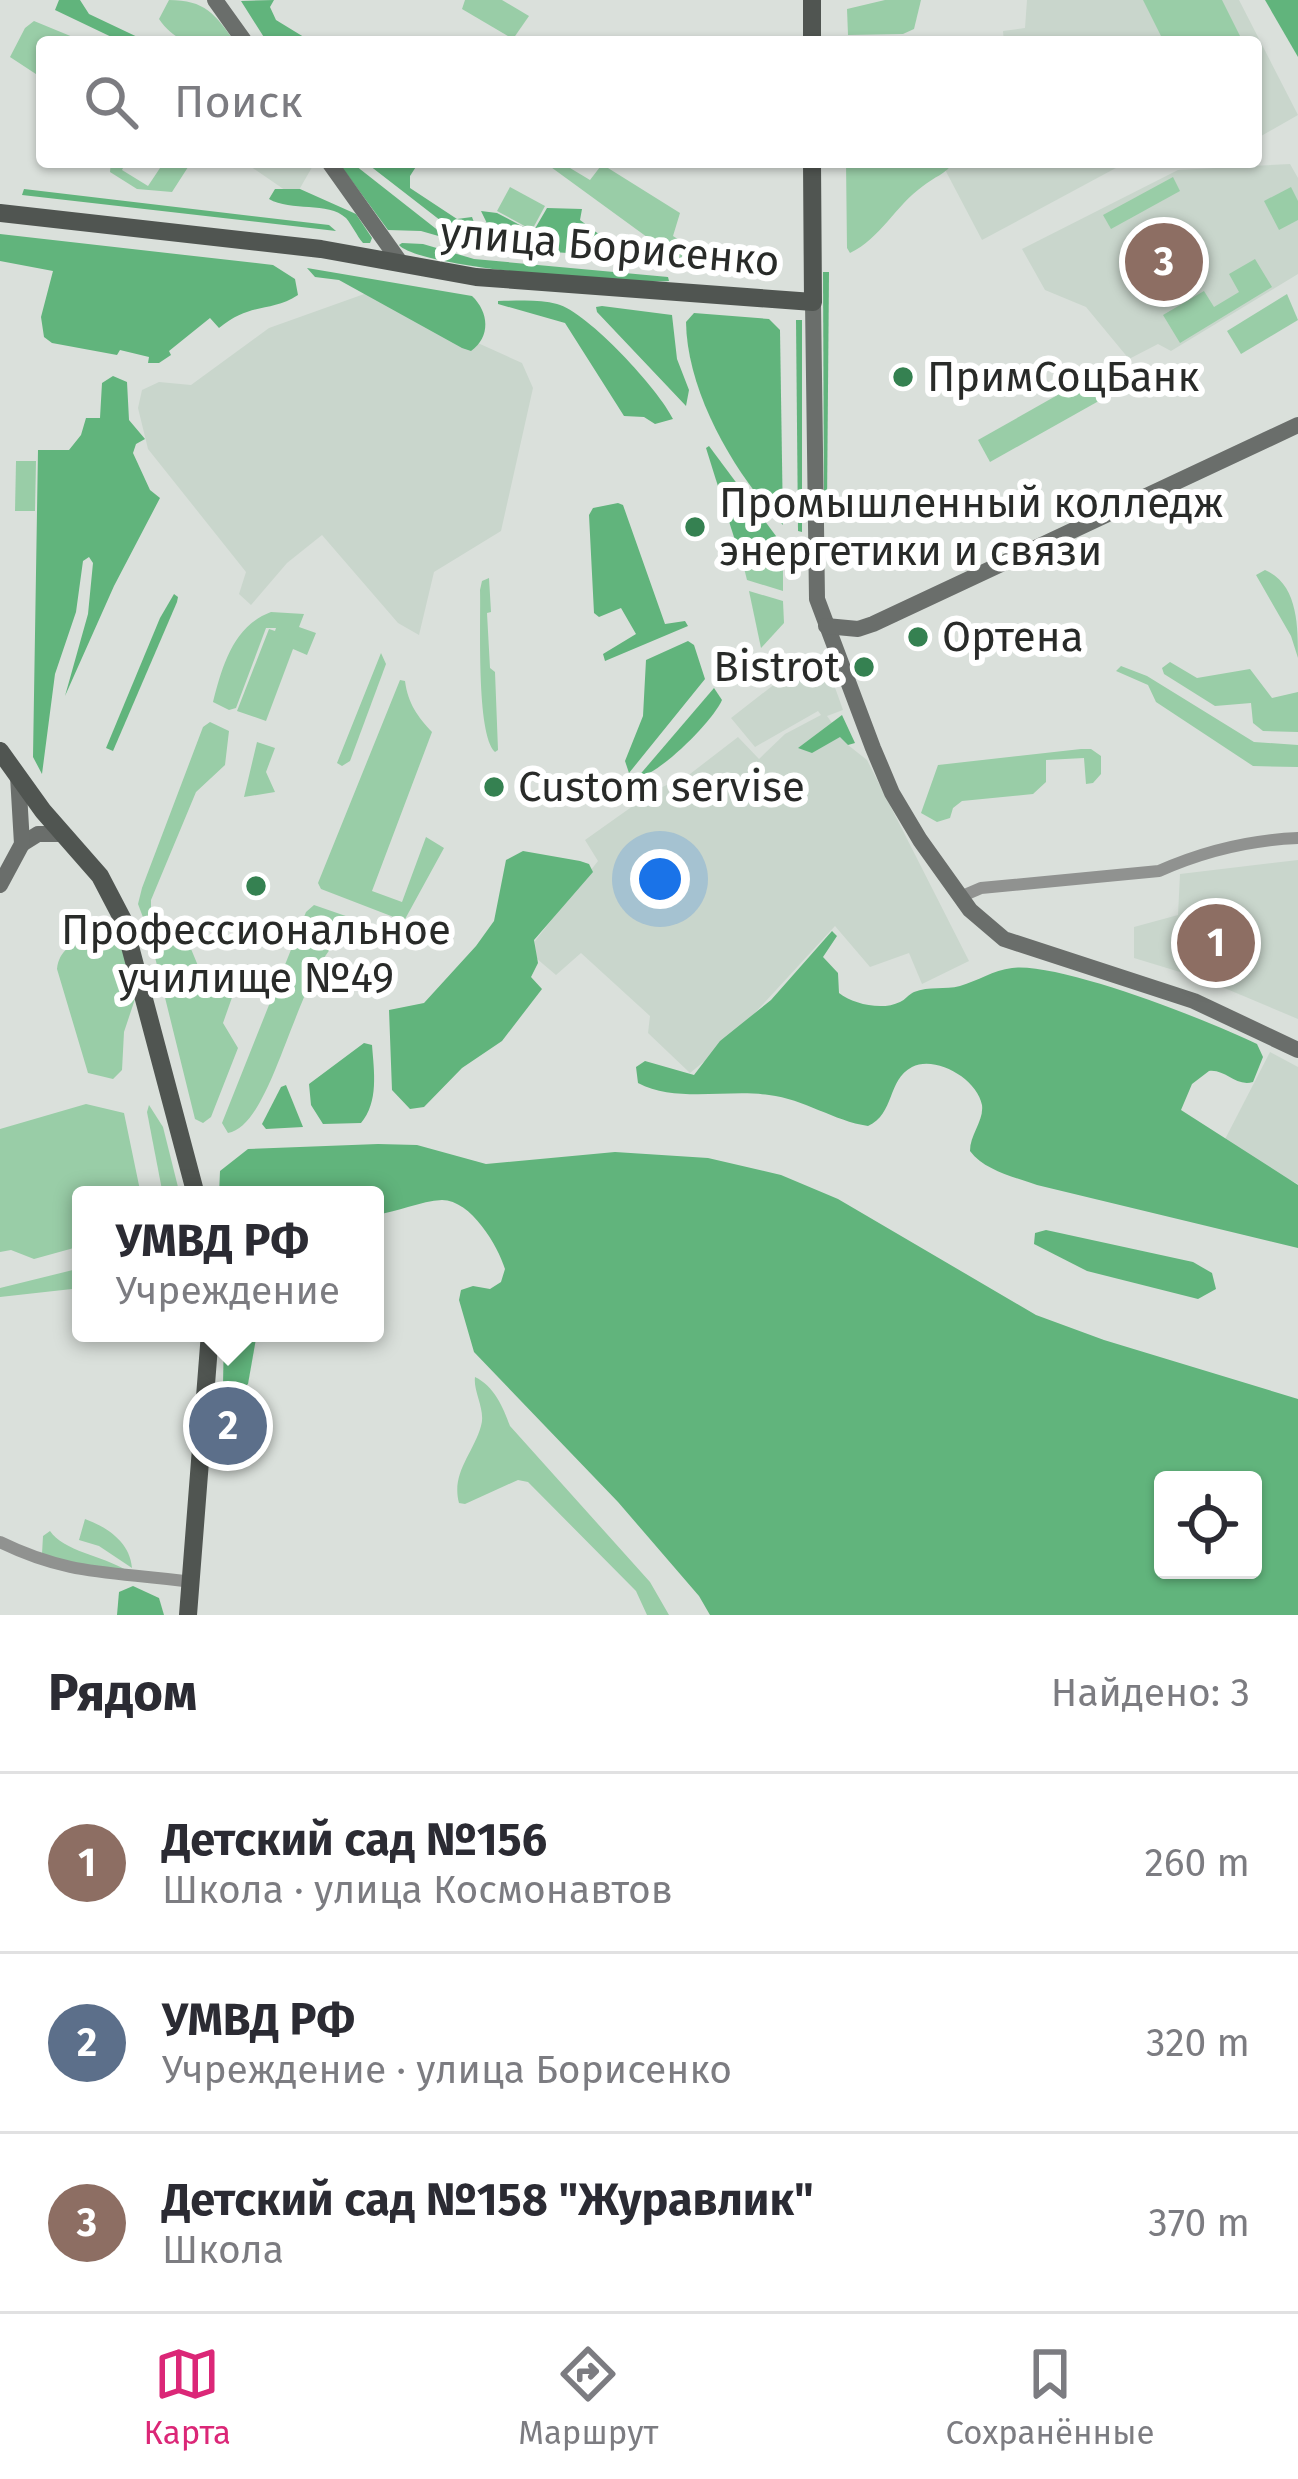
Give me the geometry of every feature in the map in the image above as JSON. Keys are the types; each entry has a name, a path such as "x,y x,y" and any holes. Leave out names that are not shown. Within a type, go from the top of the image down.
{"main road":[{"path":"215,0 241,36"},
{"path":"812,0 812,36"},
{"name":"улица Борисенко","path":"333,168 400,262"},
{"path":"812,168 817,598 891,789 960,897 1004,939 1194,1001 1298,1050"},
{"name":"улица Борисенко","path":"0,213 304,247 476,277 813,302"},
{"path":"826,626 866,627 1298,425"},
{"path":"0,751 100,876 130,941 194,1186"},
{"path":"17,776 22,844"},
{"path":"0,885 22,844 38,834 63,834"},
{"path":"188,1615 210,1342"}],"street":[{"path":"960,897 981,889 1160,871 1189,856 1298,838"},
{"path":"0,1542 44,1563 75,1570 190,1582"}],"shaded area":[{"path":"1027,0 1239,0 1257,36 1003,36 1003,31 1025,28"},
{"path":"1262,45 1298,115 1262,136"},
{"path":"1290,164 1298,178 1298,274 1171,351 1158,344 1129,359 1086,307 1045,290 1022,249 1178,170"},
{"path":"253,168 312,168 295,197"},
{"path":"944,168 1116,168 982,240"},
{"path":"367,293 522,363 533,388 501,531 434,572 419,635 398,623 322,535 287,563 251,605 239,594 246,572 148,449 138,408 142,390 159,382 191,385 269,328"},
{"path":"827,665 843,710 827,716 848,745 867,760 969,961 922,984 909,953 870,967 835,926 729,1041 690,1073 648,1033 650,1016 581,953 556,975 536,958 535,941 598,861 585,840 654,791 677,784 738,737 759,759 785,734 821,715 818,711 755,747 731,718 801,669 804,673"},
{"path":"1298,860 1298,1019 1203,979 1134,958 1134,927 1178,915 1180,874"},
{"path":"1270,1052 1298,1067 1298,1184 1222,1145"}],"green space":[{"path":"59,0 80,0 89,14 135,36 109,36 55,10"},
{"path":"169,0 192,3 208,10 230,36 175,36 159,19"},
{"path":"274,0 270,7 276,20 302,36 263,36 241,1"},
{"path":"465,0 502,0 529,16 515,36 508,36 462,9"},
{"path":"885,0 921,0 914,29 903,34 848,35 847,9"},
{"path":"1143,0 1222,0 1240,36 1161,36"},
{"path":"1265,0 1298,0 1298,57"},
{"path":"34,21 70,36 36,36 36,74 10,57 25,28"},
{"path":"110,168 123,168 148,186 160,168 187,168 172,192 137,189"},
{"path":"342,168 359,168 449,239 421,231 388,230"},
{"path":"373,168 415,168 410,188 457,219 472,217 484,250"},
{"path":"552,168 570,168 590,180 599,168 608,168 680,213 673,236 721,267 684,264"},
{"path":"846,168 948,168 913,194 871,239 850,253"},
{"path":"1173,177 1180,191 1111,229 1103,215"},
{"path":"510,187 545,206 532,230 497,211"},
{"path":"1291,187 1298,201 1298,220 1279,230 1264,201"},
{"path":"24,189 329,225 336,231 22,195"},
{"path":"275,189 300,189 356,214 372,238 370,243 363,243 338,213 269,199"},
{"path":"547,208 582,209 580,220 620,250 630,240 651,259 499,248 481,211 497,213 533,232"},
{"path":"0,234 273,265 295,279 298,295 241,314 219,328 210,318 169,351 171,355 159,363 148,363 149,357 52,343 44,337 41,317 53,271 0,261"},
{"path":"399,245 474,259 668,277 669,281 484,268 415,254"},
{"path":"1255,259 1272,287 1180,343 1163,315 1204,291 1214,307 1239,292 1229,274"},
{"path":"307,268 472,296 484,317 485,332 471,351 462,348 339,280 315,277"},
{"path":"823,272 829,272 827,505 824,504"},
{"path":"1287,294 1298,320 1241,354 1227,331"},
{"path":"498,301 543,301 570,310 622,354 673,419 655,424 644,417 624,416 565,323"},
{"path":"596,307 672,315 677,359 689,390 686,406 597,312"},
{"path":"694,313 769,319 780,330 783,525 731,458 704,404 688,349 686,322"},
{"path":"796,320 802,320 802,532 798,531"},
{"path":"1100,371 1113,393 990,462 978,440"},
{"path":"113,376 127,382 129,420 145,439 133,453 150,490 160,498 65,696 88,614 93,563 89,557 83,561 76,612 55,674 42,774 33,757 38,450 69,450 86,418 100,418 102,383"},
{"path":"709,446 779,544 744,553 738,550"},
{"path":"16,461 36,461 35,511 15,511"},
{"path":"623,505 665,624 685,621 688,626 605,661 603,654 636,634 621,608 599,617 594,613 589,515 593,508"},
{"path":"783,556 783,591 747,580 743,564"},
{"path":"1265,570 1276,576 1290,596 1298,658 1291,636 1256,575"},
{"path":"489,578 495,752 485,724 481,676 480,590 482,581"},
{"path":"749,591 783,601 784,623 761,648"},
{"path":"174,594 177,602 113,751 106,748"},
{"path":"271,612 304,614 299,627 316,633 307,655 293,649 266,721 237,711 269,629 276,628 266,628 236,708 229,710 213,702 238,637"},
{"path":"688,641 694,645 705,679 629,773 625,761 643,716 646,660"},
{"path":"381,653 386,664 350,761 342,766 337,763"},
{"path":"1170,662 1197,678 1250,669 1272,698 1298,692 1298,732 1263,731 1253,723 1251,703 1215,706 1164,674 1162,668"},
{"path":"1121,666 1147,676 1254,742 1298,745 1298,767 1253,766 1156,702 1148,685 1116,671"},
{"path":"400,680 405,681 414,710 432,732 372,891 402,902 426,837 444,848 404,921 321,889 318,883"},
{"path":"714,688 722,700 708,720 672,757 637,778"},
{"path":"842,715 855,743 848,745 840,737 812,753 798,748"},
{"path":"210,722 229,731 225,765 196,792 151,900 151,918 144,920 138,904 142,888 203,727"},
{"path":"257,742 275,748 266,772 275,792 244,797"},
{"path":"1081,749 1101,756 1101,774 1093,783 1086,784 1084,758 1046,760 1046,782 1033,794 962,801 950,818 937,822 921,813 938,765"},
{"path":"523,851 580,861 593,872 534,940 538,963 531,977 542,989 502,1041 462,1068 424,1107 410,1109 392,1090 389,1010 424,1003 476,946 494,921 506,860"},
{"path":"314,905 390,934 382,939 349,931 331,949 314,975 260,1103 245,1123 228,1133 222,1123 306,912"},
{"path":"172,927 184,932 201,973 235,989 223,1023 238,1048 211,1117 203,1123 195,1119 151,941 154,932"},
{"path":"109,930 123,944 136,996 124,1032 122,1070 113,1079 88,1073 57,969 66,949 100,944"},
{"path":"832,931 837,936 823,957 838,973 839,993 860,1003 893,1005 920,990 960,986 1005,969 1034,969 1135,995 1257,1044 1263,1057 1253,1082 1209,1071 1192,1084 1181,1110 1298,1185 1298,1248 1037,1185 992,1168 970,1151 982,1111 979,1095 964,1078 932,1064 904,1073 883,1114 868,1126 782,1097 669,1092 638,1083 636,1067 645,1061 694,1075 720,1041 771,1000"},
{"path":"364,1043 372,1045 374,1076 367,1115 361,1123 323,1124 311,1105 309,1084"},
{"path":"286,1085 303,1127 266,1129 262,1124"},
{"path":"86,1104 124,1113 139,1186 72,1186 72,1248 34,1259 11,1250 0,1252 0,1129"},
{"path":"149,1105 163,1127 178,1186 161,1186"},
{"path":"378,1144 417,1145 486,1164 615,1152 708,1158 781,1175 838,1199 1036,1315 1298,1399 1298,1615 710,1615 618,1502 474,1352 459,1300 461,1290 490,1289 501,1282 505,1269 490,1237 473,1216 442,1200 384,1213 384,1186 219,1186 220,1171 248,1149"},
{"path":"1046,1230 1193,1262 1212,1273 1216,1289 1198,1299 1087,1271 1034,1244 1035,1233"},
{"path":"72,1270 72,1289 0,1297 0,1288"},
{"path":"224,1342 255,1342 248,1384 233,1397 223,1385"},
{"path":"475,1377 493,1391 510,1426 650,1582 669,1615 647,1615 636,1591 528,1482 518,1480 459,1503 460,1473 482,1420"},
{"path":"85,1519 116,1537 127,1550 132,1568 99,1546 79,1540"},
{"path":"50,1531 64,1544 126,1570 97,1570 42,1554 43,1536"},
{"path":"133,1586 159,1598 164,1615 117,1615 119,1592"}],"place":[{"name":"Детский сад №158 \"Журавлик\"","path":"1164,262"},
{"name":"ПримСоцБанк","path":"903,377"},
{"name":"Промышленный колледж энергетики и связи","path":"695,527"},
{"name":"Ортена","path":"918,637"},
{"name":"Bistrot","path":"864,667"},
{"name":"Custom servise","path":"494,787"},
{"name":"Профессиональное училище №49","path":"256,886"},
{"name":"Детский сад №156","path":"1216,943"},
{"name":"УМВД РФ","path":"228,1426"}]}
